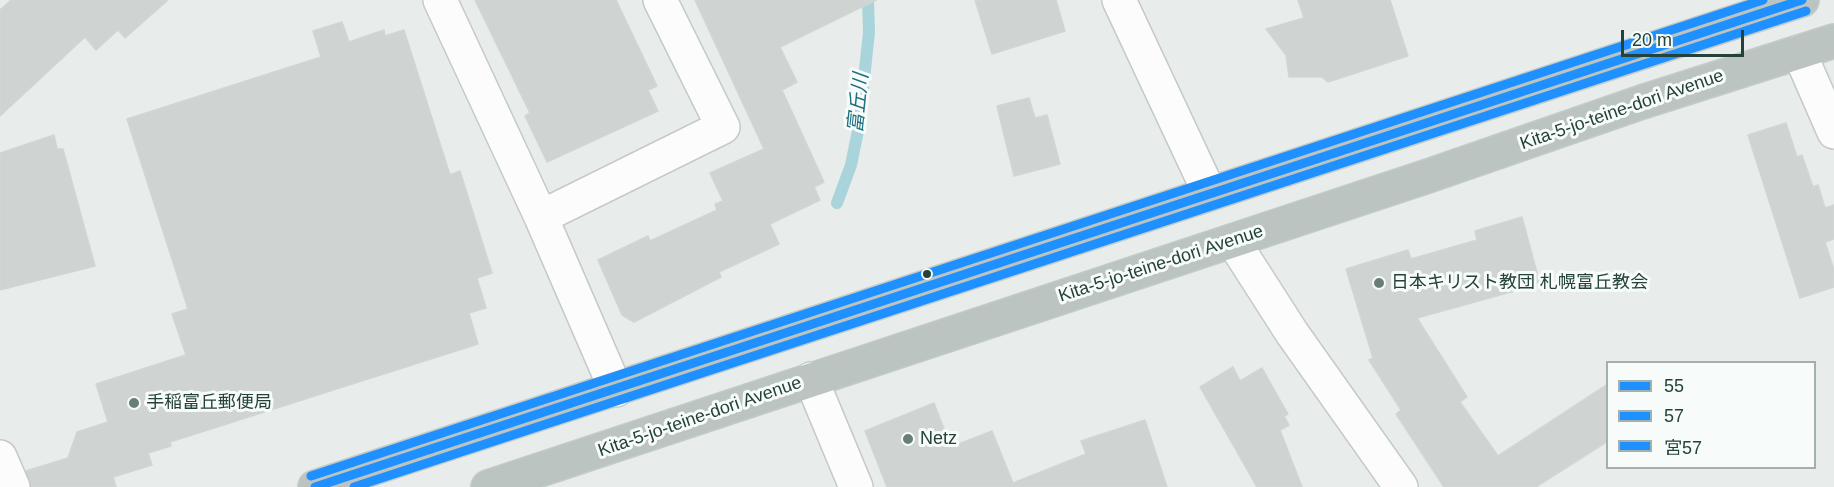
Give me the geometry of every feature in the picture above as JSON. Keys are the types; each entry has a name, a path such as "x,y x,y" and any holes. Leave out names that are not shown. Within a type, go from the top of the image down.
{"highway":[{"path":"315,487 616,390 1209,192 1802,0"},
{"name":"Kita-5-jo-teine-dori Avenue","path":"488,487 1233,241 1642,102 1834,41"}],"street":[{"path":"440,0 541,217 616,390"},
{"path":"541,217 723,127 660,0"},
{"path":"1119,0 1209,192"},
{"path":"1799,52 1834,132"},
{"path":"1233,241 1292,333 1401,487"},
{"path":"811,379 856,487"},
{"path":"0,457 14,487"}],"building":[{"path":"11,0 168,0 125,38 118,30 96,50 85,37 0,116 0,10"},
{"path":"475,0 616,0 657,86 648,90 658,111 547,162 525,116 530,113"},
{"path":"695,0 876,0 780,47 797,82 782,90 824,182 814,187 820,200 770,224 779,244 719,272 721,277 634,322 622,315 598,260 648,236 650,241 717,210 715,204 723,201 710,173 764,149"},
{"path":"975,0 1056,0 1065,31 992,54"},
{"path":"1298,0 1390,0 1408,56 1328,82 1322,77 1289,77 1286,55 1266,29 1304,18"},
{"path":"342,22 349,42 384,30 385,36 404,30 450,175 460,171 492,273 477,278 486,308 469,313 478,344 170,442 171,446 148,453 152,465 113,477 116,487 31,487 26,471 68,458 77,432 108,422 96,384 186,355 172,314 188,309 127,119 321,57 313,31"},
{"path":"1029,98 1035,118 1047,115 1060,164 1014,176 997,106"},
{"path":"1786,123 1797,157 1802,155 1813,187 1818,185 1825,208 1834,205 1834,239 1825,242 1834,270 1834,287 1800,298 1748,135"},
{"path":"54,135 57,149 63,149 95,266 0,290 0,153"},
{"path":"1522,217 1540,284 1417,318 1467,397 1460,402 1498,456 1606,385 1606,442 1536,487 1444,487 1396,414 1401,410 1369,360 1373,358 1346,269 1408,250 1411,259 1477,240 1475,231"},
{"path":"1233,367 1240,381 1262,368 1288,414 1284,416 1289,425 1280,430 1302,487 1257,487 1200,387"},
{"name":"Netz","path":"934,403 951,447 992,431 1013,483 1086,454 1081,441 1145,420 1167,487 887,487 865,431"}],"waterway":[{"name":"富丘川","path":"837,203 851,165 859,126 869,32 868,0"}],"transit line":[{"name":"宮57","path":"311,476 1763,0"},
{"name":"55","path":"315,487 1802,0"},
{"name":"57","path":"354,487 1806,11"}],"place":[{"name":"日本キリスト教団 札幌富丘教会","path":"1379,283"},
{"name":"手稲富丘郵便局","path":"134,403"},
{"name":"Netz","path":"908,439"}]}
